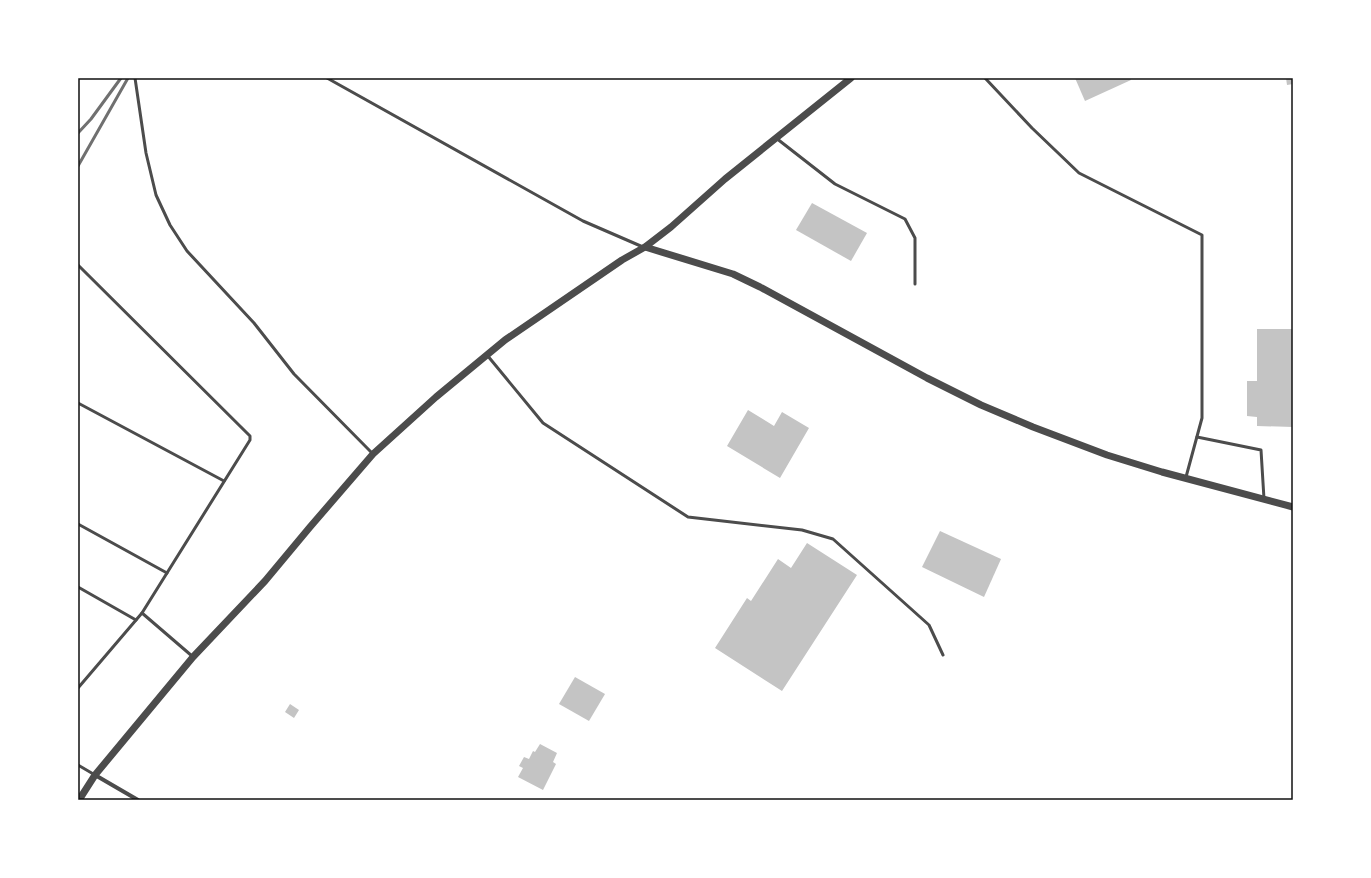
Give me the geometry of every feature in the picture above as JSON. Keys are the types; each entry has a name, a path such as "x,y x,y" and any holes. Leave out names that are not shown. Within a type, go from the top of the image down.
{"street":[{"path":"79,800 95,775 193,657 265,581 373,454 436,397 511,336 622,260 645,247 671,227 725,179 851,78"},
{"path":"645,247 733,274 760,287 920,374 981,405 1033,427 1107,455 1293,507"},
{"path":"95,775 138,800"}],"lane":[{"path":"135,78 146,153 156,195 170,225 186,251 254,323 294,374 373,454"},
{"path":"327,78 583,220 645,247"},
{"path":"985,78 1032,128 1079,173 1202,235 1202,418 1186,478"},
{"path":"776,138 835,184 905,219 915,238 915,284"},
{"path":"78,265 250,436 250,440 142,613 78,688"},
{"path":"487,355 543,423 688,517 802,530 833,539 928,625 942,655"},
{"path":"78,403 224,481"},
{"path":"1197,437 1260,450 1264,499"},
{"path":"78,524 167,573"},
{"path":"78,587 136,620"},
{"path":"142,613 193,657"},
{"path":"78,765 95,775"}],"building":[{"path":"1075,78 1130,78 1131,80 1085,101"},
{"path":"1286,78 1293,78 1293,84 1287,85"},
{"path":"812,203 867,233 851,261 796,230"},
{"path":"1257,329 1293,329 1293,427 1257,426 1257,417 1247,416 1247,381 1257,381"},
{"path":"748,410 774,426 782,412 809,428 780,478 727,446"},
{"path":"940,531 1001,559 984,597 922,567"},
{"path":"807,543 857,575 782,691 715,648 747,598 751,601 778,559 791,568"},
{"path":"575,677 605,694 589,721 559,704"},
{"path":"290,704 299,710 294,718 285,712"},
{"path":"540,744 557,753 553,762 556,764 543,790 518,777 523,768 519,766 524,757 529,759 533,751 535,752"}],"railway":[{"path":"78,133 91,119 121,78"},
{"path":"78,166 128,78"}]}
